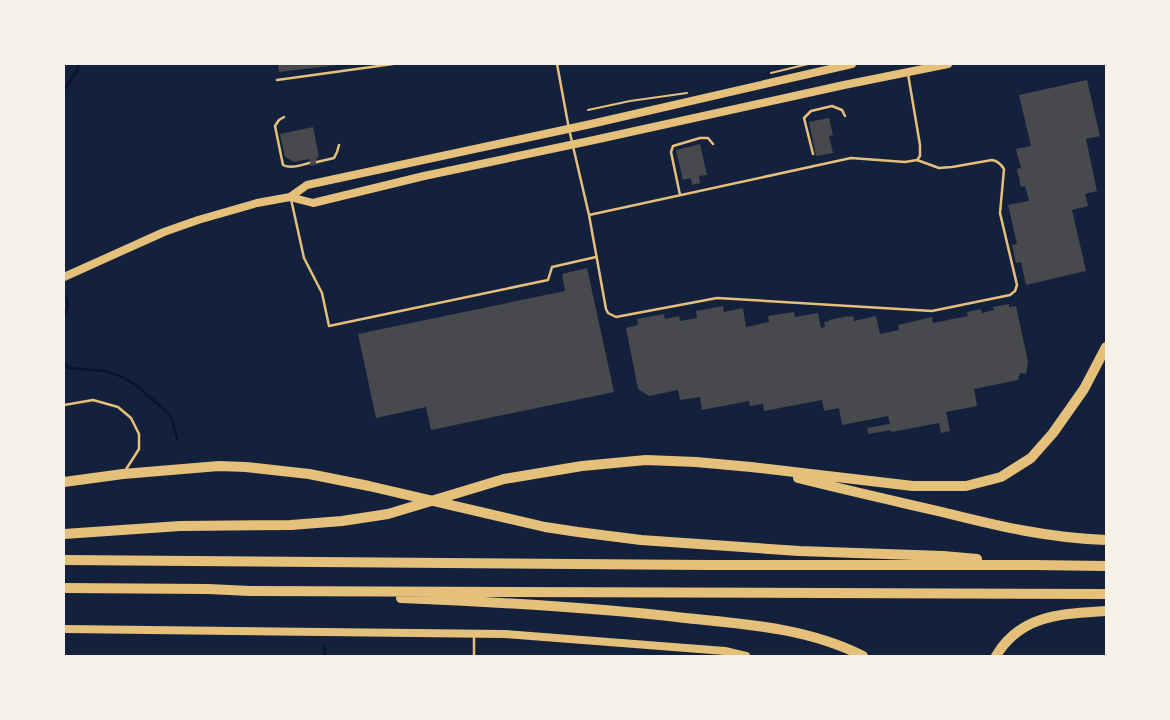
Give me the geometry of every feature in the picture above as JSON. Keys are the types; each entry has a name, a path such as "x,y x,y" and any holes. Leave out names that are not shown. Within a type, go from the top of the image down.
{"highway":[{"path":"64,534 180,526 291,525 342,521 388,514 504,479 582,466 646,460 750,467 913,486 966,486 1002,477 1031,458 1053,433 1084,389 1106,347"},
{"path":"64,482 123,474 219,466 246,467 308,474 369,486 562,530 641,540 799,551 944,556 1034,565"},
{"path":"750,467 1038,534 1106,540"},
{"path":"64,560 1106,566"},
{"path":"64,588 208,589 474,601 623,611 751,625 800,634 830,642 863,656"},
{"path":"250,591 1106,594"},
{"path":"996,656 1007,640 1026,625 1068,613 1106,611"}],"main road":[{"path":"64,278 164,232 257,203 290,197 307,185 569,129 839,65 852,64"},
{"path":"908,72 911,64"},
{"path":"290,197 313,203 424,176 948,64"},
{"path":"64,630 506,634 746,656"}],"lane":[{"path":"277,80 394,64"},
{"path":"557,64 569,129 589,215 606,309 608,313 616,318 718,298 932,311 1010,295 1015,291 1017,285 1000,213 1004,169 1001,164 992,160 940,168 917,160 905,162 851,158 589,215"},
{"path":"908,72 920,145 920,156 917,160"},
{"path":"813,154 804,118 811,111 832,106 842,110 845,116"},
{"path":"284,117 275,126 284,165 291,167 310,163"},
{"path":"680,195 671,152 673,146 700,138 708,138 713,144"},
{"path":"317,162 334,158 339,145"},
{"path":"290,197 304,258 322,293 329,326 548,280 552,267 597,257"},
{"path":"64,405 93,400 118,407 131,418 139,434 139,449 123,474"},
{"path":"474,634 474,656"}],"path":[{"path":"770,73 808,64"},
{"path":"588,110 630,101 694,92"}],"building":[{"path":"278,64 337,64 337,65 279,72"},
{"path":"1087,80 1100,136 1086,139 1097,191 1085,194 1088,206 1072,210 1086,271 1026,285 1021,262 1016,263 1012,245 1017,244 1008,205 1029,201 1025,186 1021,187 1017,169 1021,168 1016,149 1031,146 1019,95"},
{"path":"829,118 833,135 829,136 833,153 816,156 809,122"},
{"path":"313,127 319,157 316,158 318,164 310,166 309,159 294,162 285,157 280,134"},
{"path":"700,144 707,175 699,176 700,183 692,185 691,178 683,180 676,150"},
{"path":"587,268 614,392 431,430 426,407 376,418 358,334 565,291 562,274"},
{"path":"1009,304 1009,307 1016,306 1028,362 1026,374 1020,373 1018,380 974,389 977,406 946,412 950,431 941,433 939,423 891,432 891,430 868,434 867,428 890,424 888,416 842,425 839,408 824,411 822,400 764,411 763,404 750,406 749,401 702,410 700,397 680,400 678,390 649,396 638,389 626,328 638,325 637,319 664,314 665,319 679,316 680,321 697,318 696,311 723,306 724,312 743,308 746,327 769,322 768,316 794,312 795,317 818,313 821,328 825,327 824,322 829,320 853,316 854,321 876,316 880,334 899,330 898,325 932,317 933,323 968,316 967,312 981,309 982,313 994,310 993,307"}],"waterway":[{"path":"64,90 77,71 78,64"},
{"path":"64,316 68,306 66,296"},
{"path":"64,363 68,368 105,371 120,376 136,385 169,414 177,439"},
{"path":"324,656 325,647"}]}
